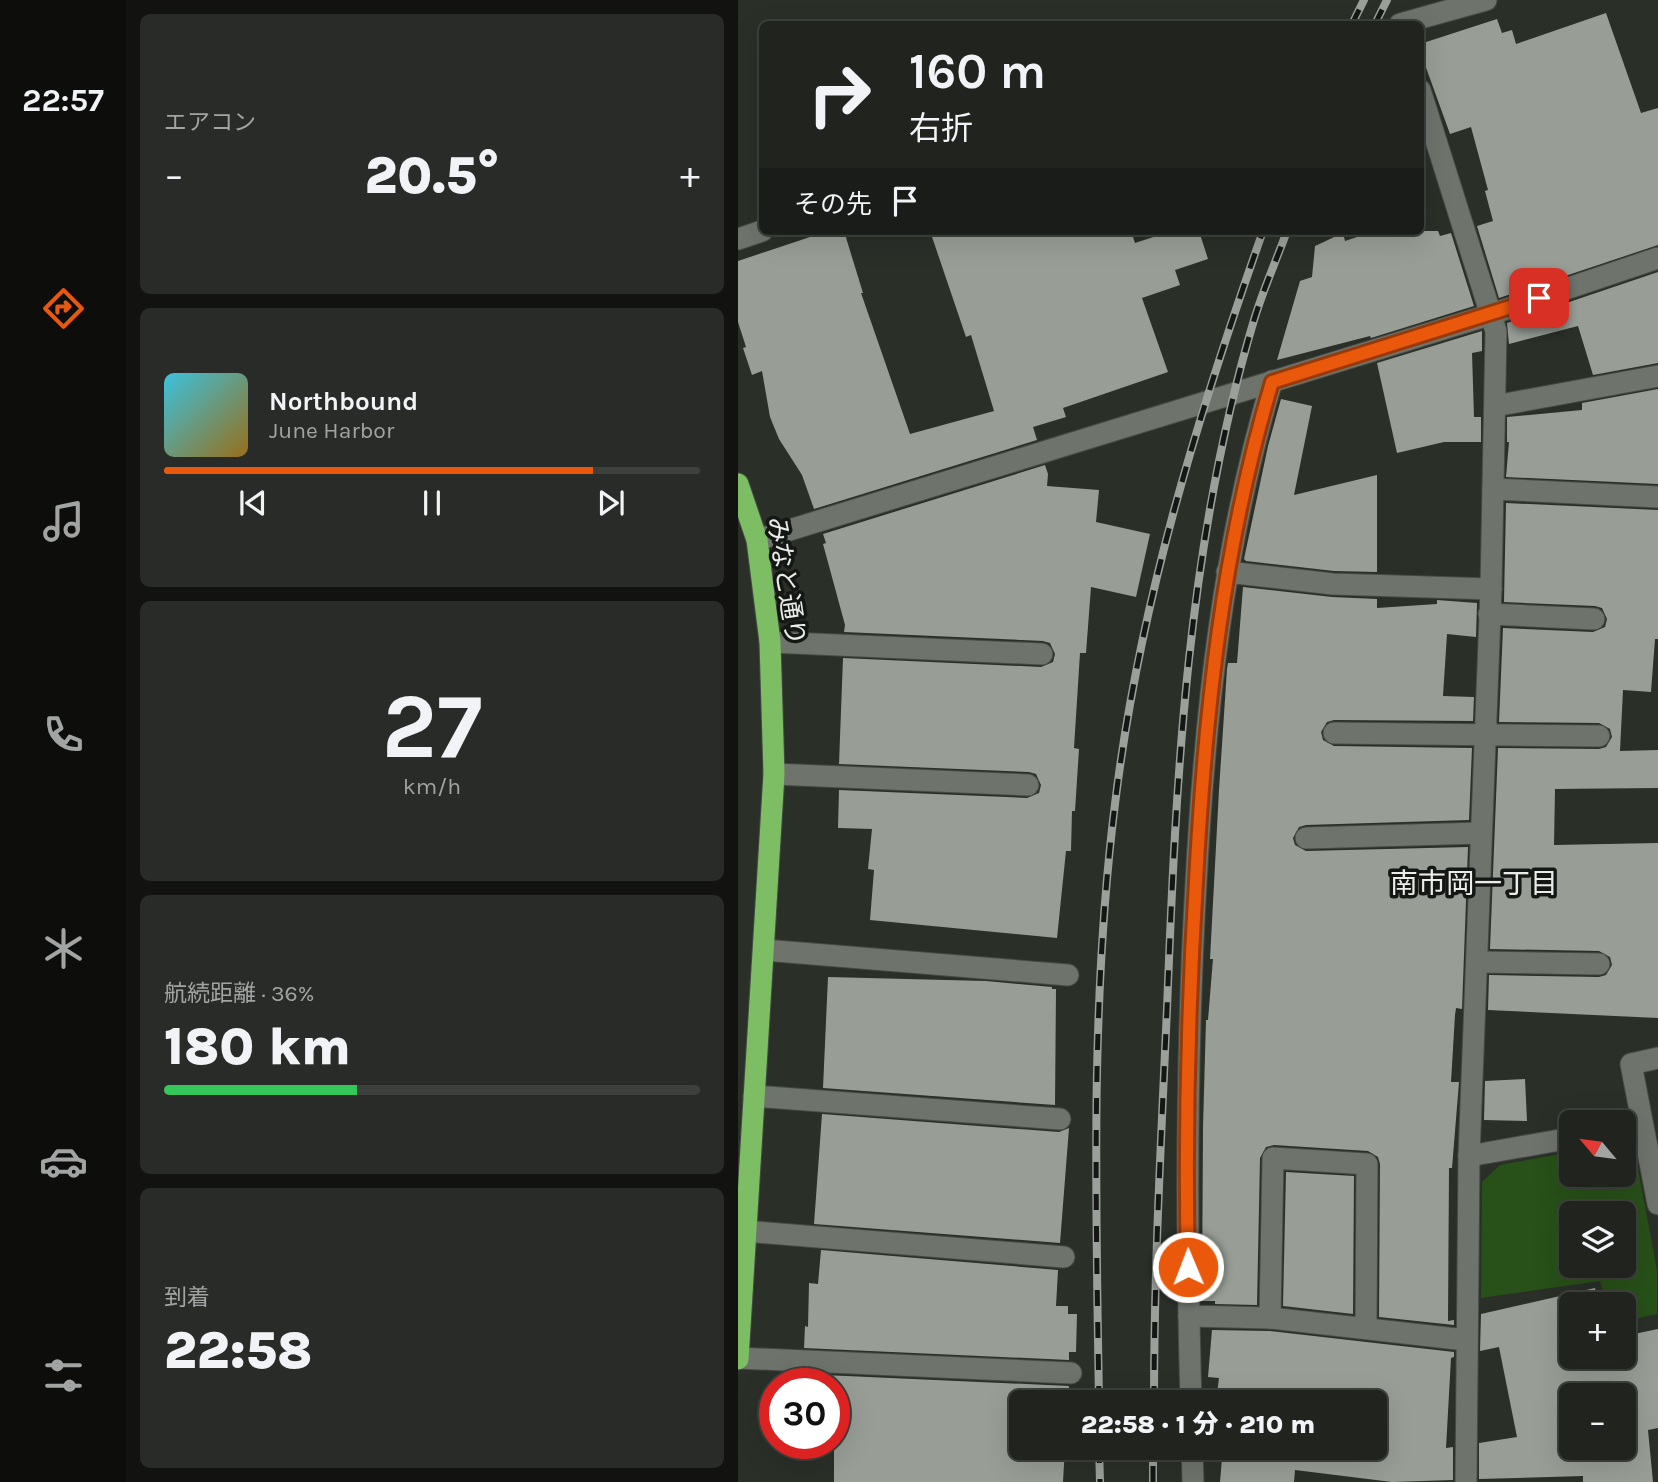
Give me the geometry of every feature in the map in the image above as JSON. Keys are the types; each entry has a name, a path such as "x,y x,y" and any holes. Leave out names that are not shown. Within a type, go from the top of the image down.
{"highway":[{"name":"みなと通り","path":"738,484 757,540 770,642 774,774 738,1358"}],"street":[{"path":"1411,21 1486,0"},
{"path":"1424,102 1496,331 1491,589 1469,1156 1466,1482"},
{"path":"738,239 759,232"},
{"path":"757,540 1492,314 1657,258"},
{"path":"1495,406 1657,376"},
{"path":"1191,1390 1186,1169 1190,986 1200,801 1213,663 1227,572 1252,450 1272,382"},
{"path":"1493,489 1657,497"},
{"path":"1227,572 1333,584 1491,589"},
{"path":"1489,614 1594,619"},
{"path":"770,642 1042,654"},
{"path":"1334,733 1599,736"},
{"path":"774,774 1028,785"},
{"path":"1306,838 1481,833"},
{"path":"764,950 1068,975"},
{"path":"1478,962 1599,964"},
{"path":"1632,1110 1631,1064 1657,1058"},
{"path":"754,1096 1060,1119"},
{"path":"1636,1137 1657,1204"},
{"path":"1469,1156 1559,1140"},
{"path":"1270,1318 1273,1158 1367,1164 1366,1328"},
{"path":"744,1231 1064,1257"},
{"path":"1189,1316 1270,1318 1466,1339"},
{"path":"738,1358 1072,1373"},
{"path":"1193,1460 1194,1482"}],"green space":[{"path":"1559,1154 1559,1187 1636,1187 1636,1158 1657,1270 1657,1314 1636,1318 1636,1292 1603,1292 1600,1281 1481,1298 1482,1182 1500,1165"}],"building":[{"path":"1606,13 1641,113 1658,108 1658,245 1499,298 1477,226 1493,221 1485,191 1488,190 1471,127 1450,134 1424,62 1424,43 1497,19 1502,33 1512,30 1516,44"},
{"path":"1424,231 1438,231 1440,236 1451,233 1474,306 1371,338 1370,336 1277,360 1300,281 1312,277 1315,246 1339,235 1344,235 1345,241 1363,235 1424,235"},
{"path":"816,235 845,235 861,293 910,434 994,411 971,335 966,337 931,235 1132,235 1135,243 1160,235 1200,235 1208,259 1175,270 1180,285 1142,298 1168,372 1063,408 1066,417 1033,427 1037,440 814,509 802,475 779,439 770,417 762,371 752,375 743,348 746,347 738,322 738,261"},
{"path":"1658,272 1658,363 1593,375 1578,326 1509,344 1507,323"},
{"path":"1482,331 1482,351 1472,353 1474,417 1481,417 1481,442 1444,442 1397,453 1377,363"},
{"path":"1658,389 1658,484 1506,477 1509,442 1507,417 1582,410 1582,403"},
{"path":"1281,399 1312,406 1294,495 1377,475 1377,572 1334,571 1244,559"},
{"path":"1045,465 1048,474 1047,486 1099,490 1096,522 1150,534 1136,597 1091,587 1086,653 1080,653 1074,748 1079,749 1075,811 1072,811 1071,851 1066,851 1057,938 870,920 874,870 868,869 872,829 838,828 839,790 1027,798 1039,793 1041,785 1036,774 1029,772 839,764 843,658 1041,667 1053,662 1055,654 1050,643 1043,641 844,632 845,625 823,544 826,543 823,534"},
{"path":"1506,503 1658,510 1658,639 1655,639 1651,692 1623,690 1620,751 1658,750 1658,788 1555,789 1554,845 1658,843 1658,1018 1488,1010 1489,975 1599,977 1606,975 1612,965 1610,957 1599,951 1490,949 1498,748 1599,749 1606,747 1612,737 1610,729 1599,723 1499,722 1503,628 1593,632 1605,627 1607,619 1602,608 1595,606 1504,602"},
{"path":"1243,587 1377,599 1377,608 1437,604 1437,600 1477,603 1476,637 1447,634 1443,696 1474,697 1473,721 1334,720 1327,722 1321,732 1323,740 1334,746 1472,748 1469,820 1306,825 1299,827 1293,838 1295,845 1306,851 1468,847 1462,1009 1456,1008 1451,1082 1459,1082 1452,1168 1449,1168 1448,1321 1454,1320 1454,1325 1379,1317 1380,1164 1378,1157 1368,1151 1274,1145 1266,1147 1260,1158 1257,1305 1202,1301 1206,1020 1213,959 1210,959 1219,790 1227,669 1228,663 1237,663"},
{"path":"828,977 986,981 1056,989 1055,1105 823,1088"},
{"path":"1525,1079 1527,1121 1484,1120 1485,1081"},
{"path":"822,1114 1059,1132 1069,1128 1060,1243 814,1224"},
{"path":"1286,1172 1354,1176 1353,1314 1283,1306"},
{"path":"821,1250 1058,1270 1056,1306 1068,1306 1068,1314 1077,1314 1076,1352 1069,1352 1069,1360 804,1348 805,1326 808,1327 809,1283 818,1284"},
{"path":"1595,1288 1596,1292 1577,1292"},
{"path":"1559,1296 1559,1369 1636,1369 1636,1334 1658,1329 1658,1428 1648,1430 1653,1482 1583,1482 1583,1476 1479,1479 1479,1443 1517,1437 1499,1347 1480,1351 1481,1314"},
{"path":"1212,1330 1269,1331 1454,1352 1454,1357 1451,1358 1446,1448 1453,1447 1453,1480 1392,1482 1295,1470 1294,1482 1220,1482 1222,1460 1387,1460 1387,1390 1218,1390 1219,1378 1208,1377"},
{"path":"850,1376 1069,1386 1069,1390 1009,1390 1009,1460 1064,1460 1063,1482 834,1482 834,1459 850,1459"}],"railway":[{"path":"1354,21 1364,0"},
{"path":"1376,21 1387,0"},
{"path":"1099,1390 1096,1178 1098,1028 1107,878 1115,804 1139,657 1173,513 1215,372 1262,235"},
{"path":"1154,1390 1157,1255 1175,835 1189,661 1199,575 1231,404 1258,309 1286,235"},
{"path":"1099,1460 1100,1482"},
{"path":"1153,1460 1153,1482"}],"district":[{"name":"南市岡一丁目","path":"1474,883"}],"route":[{"path":"1188,1267 1186,1169 1190,986 1200,801 1213,663 1227,572 1252,450 1272,382 1539,298"}]}
